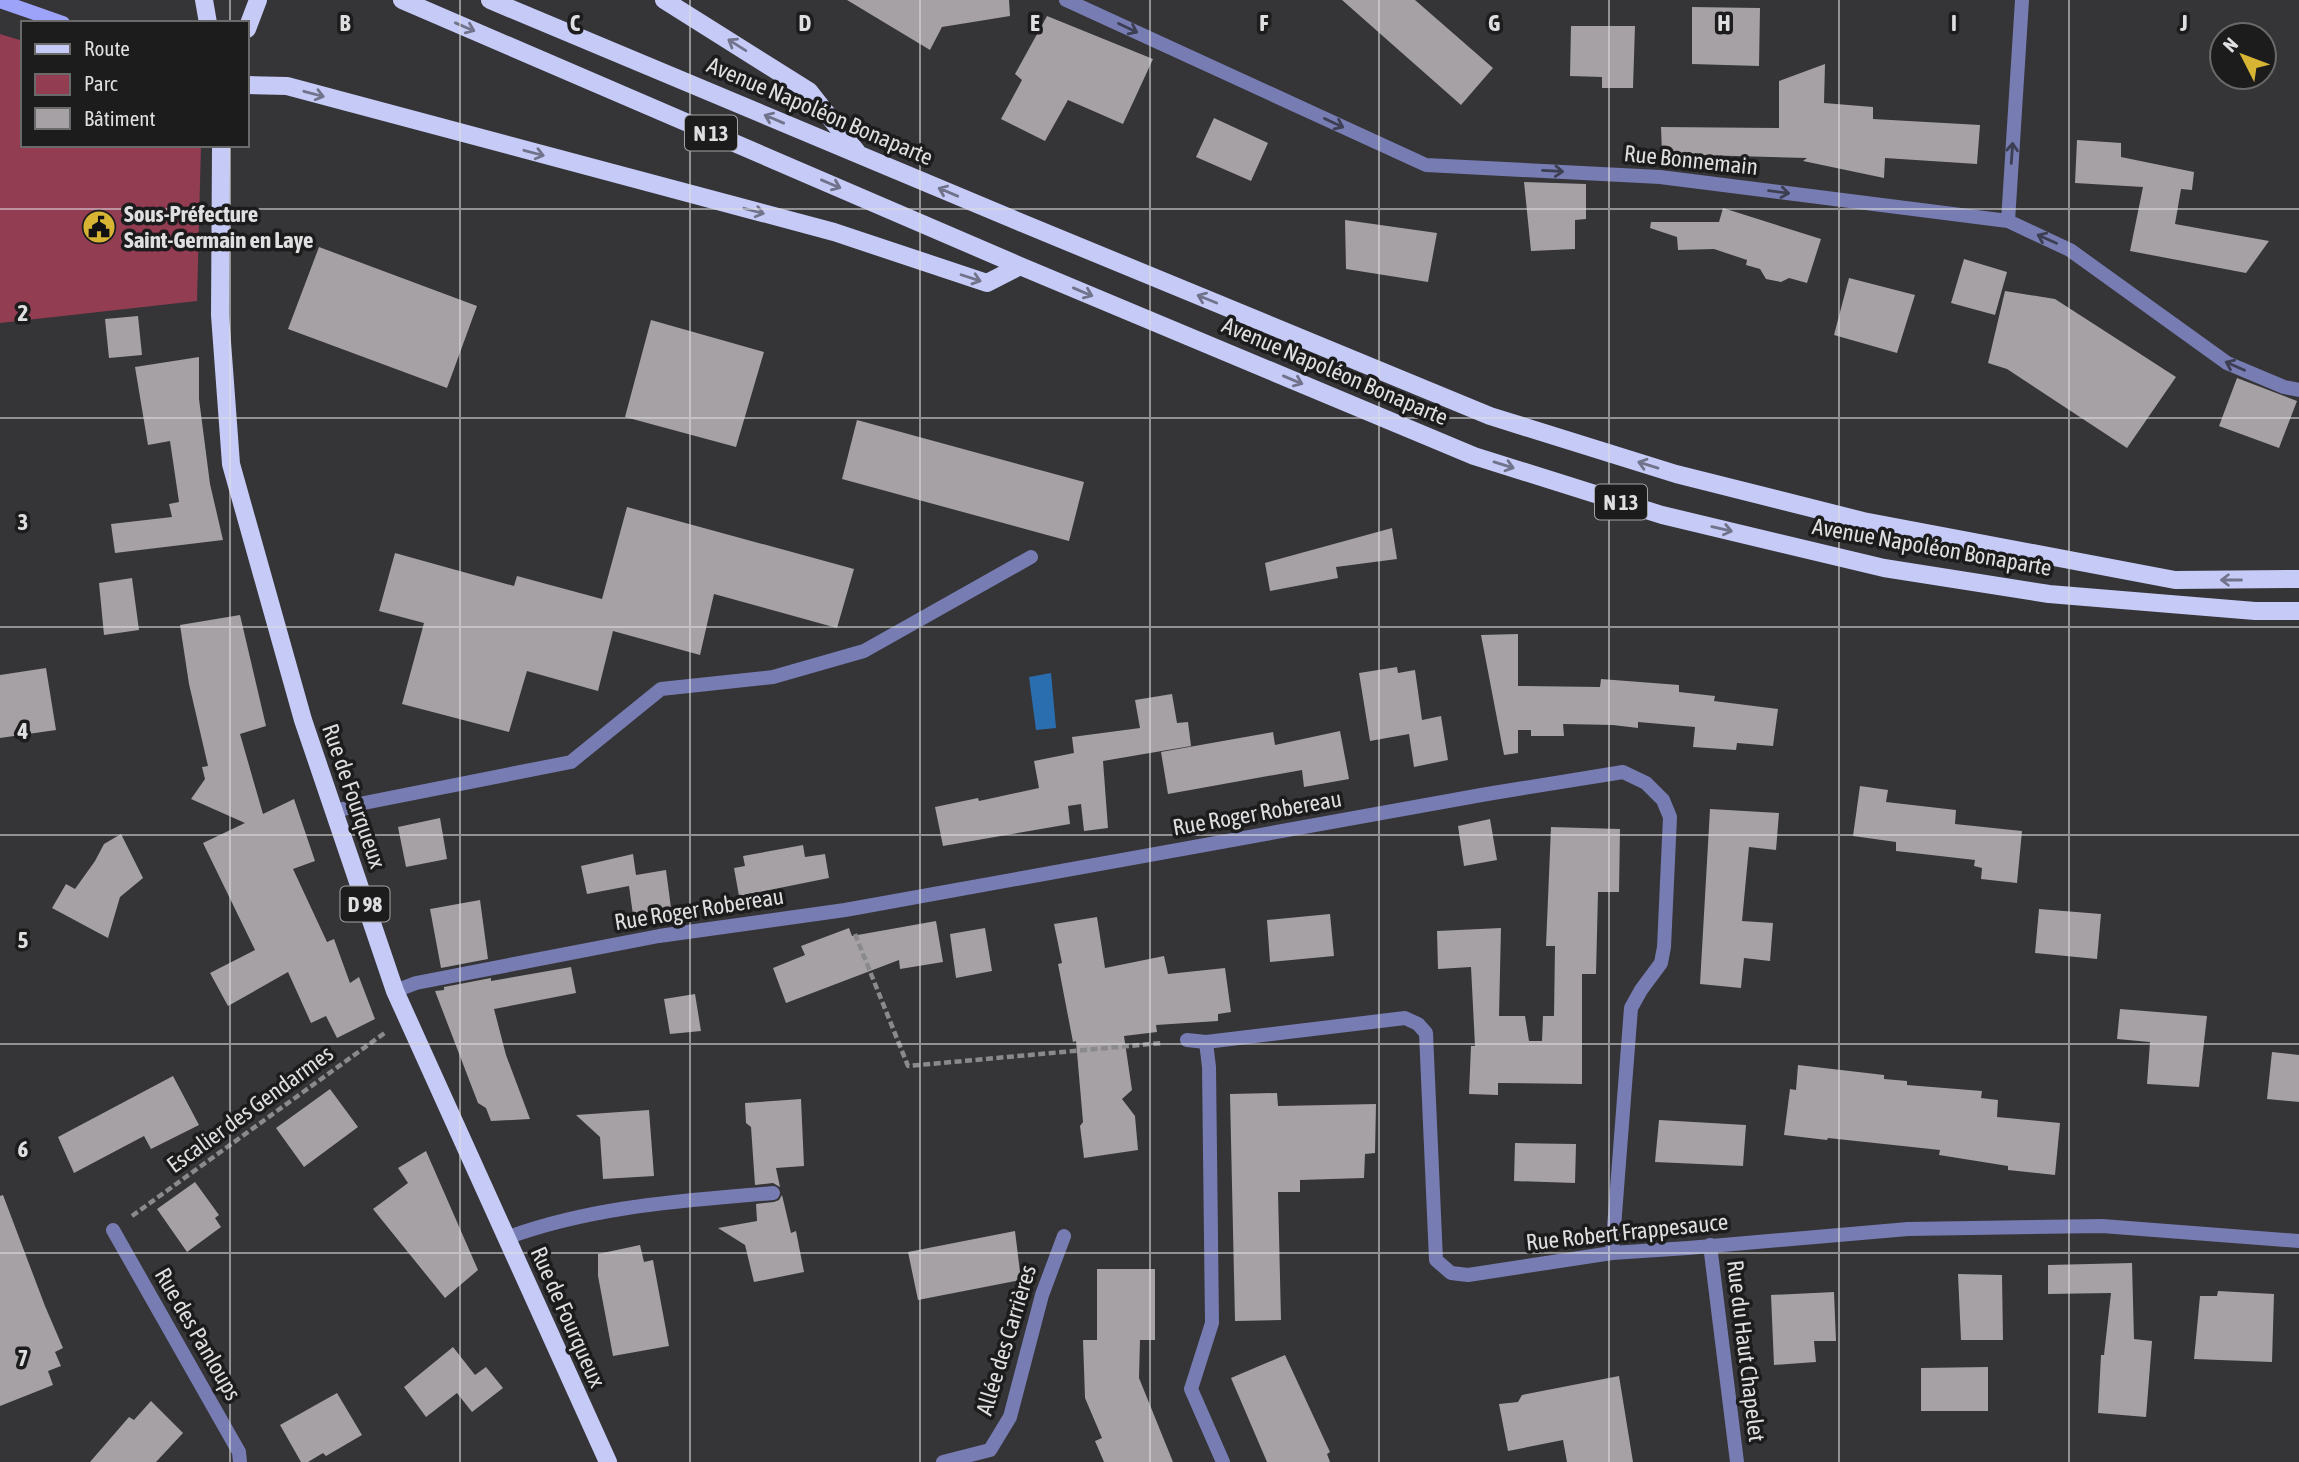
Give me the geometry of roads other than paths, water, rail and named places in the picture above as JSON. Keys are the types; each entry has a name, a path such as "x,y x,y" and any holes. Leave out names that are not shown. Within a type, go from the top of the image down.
{"main road":[{"path":"204,0 208,21"},
{"path":"248,26 258,0"},
{"name":"Avenue Napoléon Bonaparte","path":"402,0 1020,266 1474,456 1662,515 1884,568 2049,594 2255,611 2299,611"},
{"name":"Avenue Napoléon Bonaparte","path":"490,0 1490,415 1676,474 1863,521 2175,580 2299,579"},
{"path":"664,0 810,91 860,154"},
{"path":"248,85 287,86 834,232 987,283 1020,266"},
{"name":"Rue de Fourqueux","path":"221,147 220,315 231,464 303,720 395,991 608,1462"}],"street":[{"path":"2008,221 2022,0"},
{"path":"0,1 57,21"},
{"name":"Rue Bonnemain","path":"1073,1 1426,165 1660,177 2008,221 2070,250 2227,363 2284,387 2299,390"},
{"path":"333,812 364,803 571,762 661,689 773,677 864,651 1031,557"},
{"name":"Rue Roger Robereau","path":"395,991 416,982 659,936 845,910 1623,772 1646,783 1663,800 1670,817 1661,963 1641,990 1632,1008 1612,1253"},
{"name":"Rue Robert Frappesauce","path":"1187,1041 1206,1042 1405,1018 1418,1024 1426,1033 1436,1259 1451,1273 1468,1275 1612,1253 1908,1229 2102,1226 2299,1241"},
{"path":"1206,1042 1209,1067 1212,1323 1191,1388 1223,1462"},
{"path":"506,1238 545,1223 638,1205 773,1193"},
{"name":"Rue des Panloups","path":"113,1230 239,1452 240,1462"},
{"name":"Allée des Carrières","path":"943,1462 990,1450 1010,1417 1042,1295 1063,1236"},
{"name":"Rue du Haut Chapelet","path":"1710,1245 1737,1462"}],"water":[{"path":"1051,673 1056,728 1036,730 1029,677"}],"place":[{"name":"Sous-Préfecture Saint-Germain en Laye","path":"99,227"}]}
